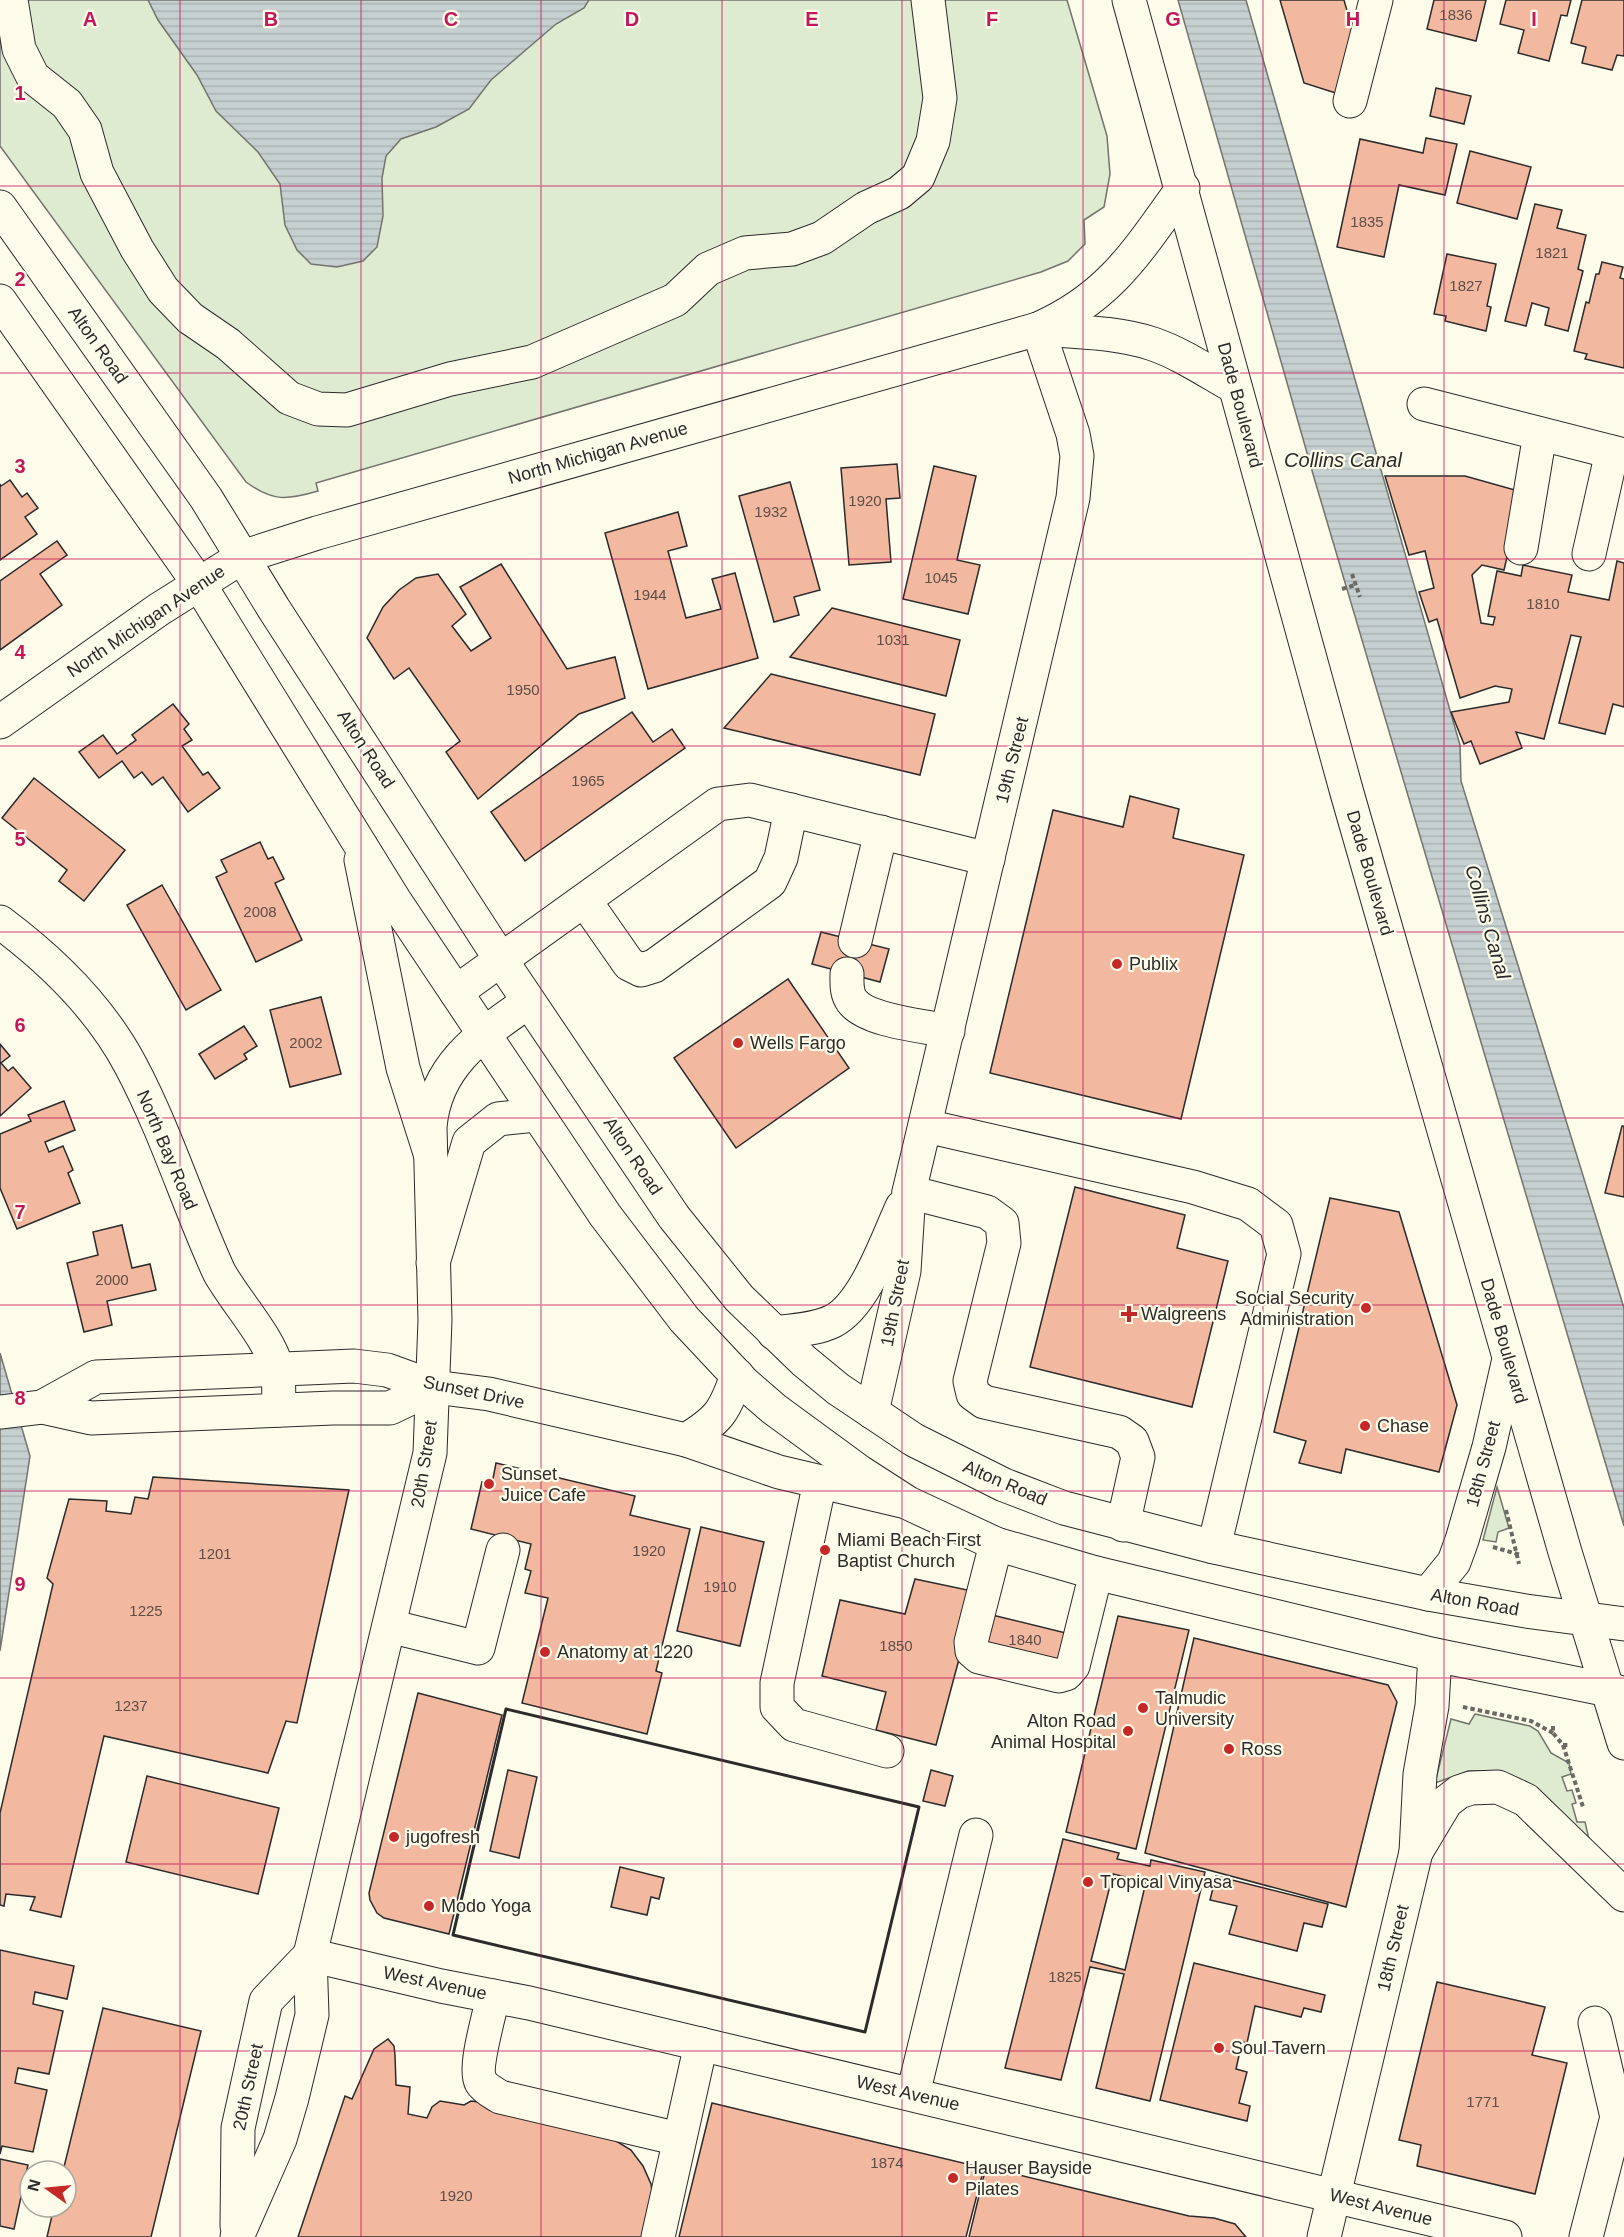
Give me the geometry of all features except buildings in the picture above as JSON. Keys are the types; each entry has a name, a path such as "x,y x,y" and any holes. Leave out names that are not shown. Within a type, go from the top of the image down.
{"main road":[{"path":"11,0 19,49 33,77 68,104 85,130 97,173 137,249 163,290 190,318 228,344 289,398 318,409 347,410 450,379 532,362 675,300 708,269 745,253 792,249 822,238 866,208 899,193 918,177 933,141 940,98 928,0"},
{"name":"Dade Boulevard","path":"1129,0 1183,188 1235,387 1353,815 1586,1618 1616,1692 1624,1743"},
{"path":"1350,101 1376,0"},
{"name":"North Michigan Avenue","path":"0,722 199,584 242,557 328,530 1038,329 1077,310 1116,276 1183,188"},
{"name":"Alton Road","path":"0,207 206,498 528,1002 705,1258 774,1333 813,1368 914,1440 1004,1485 1064,1508 1214,1547 1428,1594 1624,1624"},
{"path":"0,301 199,584 356,837 535,1115 659,1289 737,1375 774,1409 815,1440 908,1503 996,1544 1096,1573 1435,1655 1616,1692"},
{"path":"1038,329 1119,336 1152,344 1170,350 1235,387"},
{"name":"19th Street","path":"872,1412 904,1271 909,1192 1074,488 1077,456 1073,434 1038,329"},
{"path":"1424,404 1618,453 1589,554"},
{"path":"1521,548 1540,434"},
{"path":"456,992 718,804 750,800 988,859"},
{"path":"585,901 629,964 641,970 654,966 770,882 781,858 791,810"},
{"path":"855,941 881,832"},
{"path":"356,837 403,1068 430,1153"},
{"name":"North Bay Road","path":"0,922 46,960 78,991 130,1064 153,1110 219,1272 232,1296 257,1328 277,1368 279,1410"},
{"path":"847,974 847,989 852,1001 862,1009 876,1016 948,1031"},
{"name":"20th Street","path":"237,2237 280,2139 292,2098 312,2015 310,1955 429,1460 434,1387 431,1112 437,1089 450,1068 484,1035 528,1002"},
{"path":"433,1263 469,1142 498,1119 535,1115"},
{"path":"926,1126 1193,1187 1248,1204 1276,1225 1284,1254 1214,1547"},
{"path":"909,1192 987,1212 1002,1224 1004,1243 970,1381 973,1394 984,1402 1119,1432 1131,1441 1138,1457 1123,1525"},
{"name":"19th Street","path":"774,1333 816,1327 833,1321 849,1309 860,1294 909,1192"},
{"name":"18th Street","path":"1428,1594 1454,1563 1462,1540 1489,1447 1509,1359"},
{"name":"Sunset Drive","path":"0,1412 42,1407 96,1377 340,1365 387,1370 434,1387 489,1394 686,1440 779,1472 908,1503"},
{"path":"145,1375 146,1416"},
{"path":"686,1440 714,1422 723,1412 737,1375"},
{"path":"42,1407 91,1418 390,1408 434,1387"},
{"path":"820,1482 777,1683 777,1707 794,1725 887,1751"},
{"path":"996,1544 971,1642 972,1651 979,1657 1059,1676 1066,1674 1073,1666 1096,1573"},
{"path":"389,1626 477,1648 503,1550"},
{"name":"18th Street","path":"1324,2237 1416,1852 1420,1774 1432,1706 1435,1655"},
{"path":"1416,1852 1446,1802 1459,1792 1471,1788 1498,1787 1526,1800 1624,1895"},
{"path":"913,2094 976,1835"},
{"name":"20th Street","path":"237,2237 238,2128 266,2001 310,1955"},
{"name":"West Avenue","path":"310,1955 913,2094 1505,2237"},
{"path":"493,1996 479,2065 480,2081 486,2088 500,2097 679,2139"},
{"path":"1586,2237 1617,2117 1595,2023"},
{"path":"658,2237 701,2044"}],"path":[{"path":"1352,574 1360,597"},
{"path":"1342,590 1355,585"},
{"path":"1488,1546 1521,1555"},
{"path":"1460,1713 1467,1706 1531,1720 1553,1733 1563,1745 1584,1809"},
{"path":"1552,1726 1553,1733"},
{"path":"1563,1745 1569,1745"}],"green space":[{"path":"0,0 1067,0 1107,136 1110,174 1104,207 1084,220 1085,244 1068,261 1041,272 316,483 318,491 289,497 272,496 246,482 0,146"},
{"path":"1497,1487 1509,1528 1498,1532 1496,1542 1483,1540"},
{"path":"1475,1714 1530,1726 1538,1731 1551,1753 1569,1763 1571,1774 1562,1777 1567,1791 1572,1790 1576,1803 1572,1804 1577,1822 1585,1822 1592,1852 1489,1771 1468,1771 1435,1783 1451,1719 1469,1724"}],"water":[{"path":"148,0 589,0 584,8 556,24 491,80 469,109 436,127 401,139 386,156 382,178 383,216 377,247 363,261 337,267 311,264 297,250 285,225 280,184 258,152 216,111 197,75 158,20"},
{"name":"Collins Canal","path":"1178,0 1246,0 1460,745 1461,781 1624,1308 1624,1526 1315,481"},
{"path":"0,1353 30,1456 0,1651"}],"wall":[{"path":"506,1709 919,1807 865,2032 453,1935 506,1709"}],"place":[{"name":"Publix","path":"1117,964"},
{"name":"Wells Fargo","path":"738,1043"},
{"name":"Social Security Administration","path":"1366,1308"},
{"name":"Walgreens","path":"1129,1314"},
{"name":"Chase","path":"1365,1426"},
{"name":"Sunset Juice Cafe","path":"489,1484"},
{"name":"Miami Beach First Baptist Church","path":"825,1550"},
{"name":"Anatomy at 1220","path":"545,1652"},
{"name":"Talmudic University","path":"1143,1708"},
{"name":"Alton Road Animal Hospital","path":"1128,1731"},
{"name":"Ross","path":"1229,1749"},
{"name":"jugofresh","path":"394,1837"},
{"name":"Tropical Vinyasa","path":"1088,1882"},
{"name":"Modo Yoga","path":"429,1906"},
{"name":"Soul Tavern","path":"1219,2048"},
{"name":"Hauser Bayside Pilates","path":"953,2178"}]}
